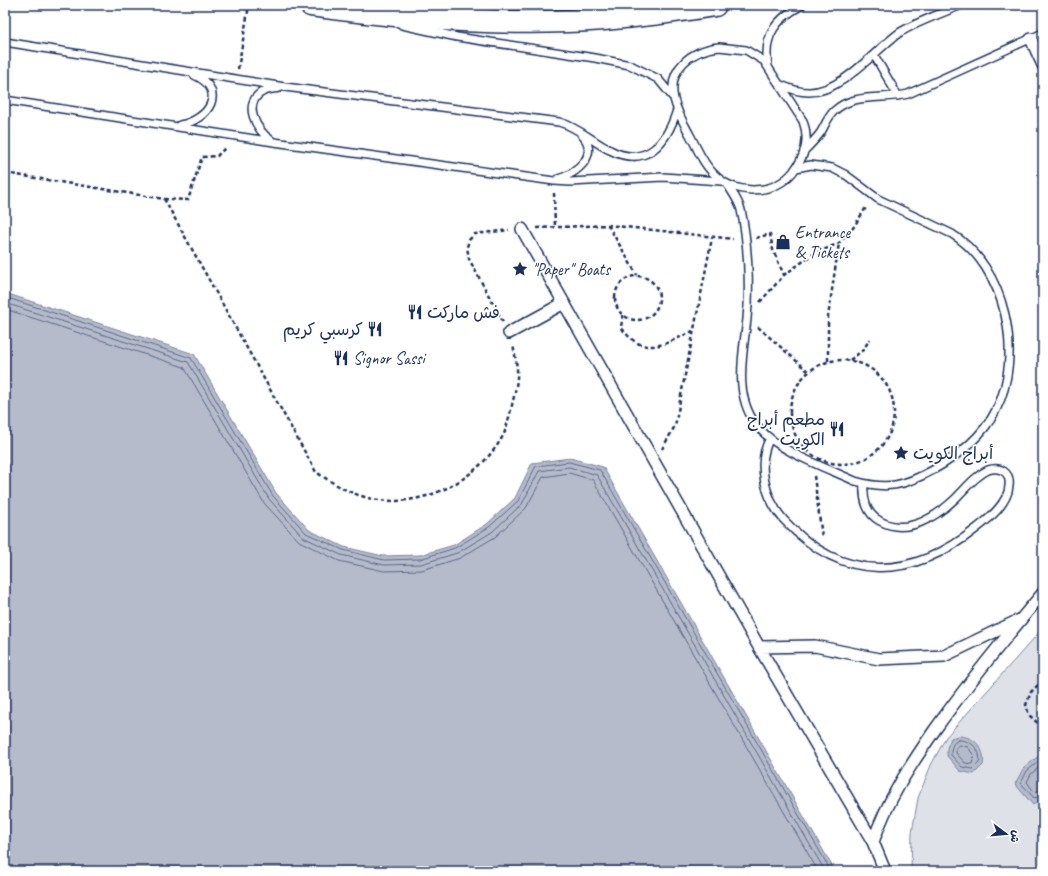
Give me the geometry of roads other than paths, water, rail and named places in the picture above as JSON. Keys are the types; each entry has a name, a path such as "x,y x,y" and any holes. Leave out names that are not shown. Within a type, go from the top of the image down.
{"main road":[{"path":"315,6 456,19 554,21 640,16 715,5"}],"street":[{"path":"1031,39 1043,65"},
{"path":"522,229 759,647 873,842 885,871"},
{"path":"509,333 564,303"},
{"path":"873,842 883,814 907,771 953,704 1043,593"},
{"path":"759,647 815,646 879,660 944,656 1021,620"}],"lane":[{"path":"768,66 766,48 771,33 783,17 802,5"},
{"path":"781,85 796,91 820,91 842,80 902,32 961,5"},
{"path":"315,6 457,37 595,58 630,65 658,79 674,98"},
{"path":"804,151 814,142 834,111 847,102 855,99 898,96 918,90 1043,33"},
{"path":"5,42 285,87 559,122 575,128 611,151 626,155 644,154 656,149 671,129 677,110"},
{"path":"5,100 274,142 554,181 570,182 663,177 724,183 746,190 764,189 780,183 789,177 796,168 804,151 807,137 804,121 781,85 768,66 753,53 737,48 719,47 699,51 683,62 674,79 674,98 677,110 706,164 712,173 724,183 741,210 746,240 747,318 741,362 743,392 753,420 759,429 770,438 864,484 880,487 896,486 926,474 953,456 980,432 996,411 1005,386 1009,359 1007,326 1002,305 988,274 972,250 952,234 874,196 846,175 832,168 811,165 796,168"},
{"path":"874,55 898,96"},
{"path":"175,126 192,122 202,117 209,110 211,101 210,88 205,81 183,70"},
{"path":"274,142 259,130 254,120 252,110 256,100 263,92 285,87"},
{"path":"554,181 576,172 585,160 588,150 587,142 575,128"},
{"path":"770,438 766,446 763,462 764,472 771,499 781,516 804,541 825,553 878,569 920,562 957,544 980,526 1003,502 1010,486 1008,476 1004,471 996,469 988,470 939,511 920,523 904,527 883,522 870,513 865,500 864,484"}],"water":[{"path":"5,293 194,354 276,493 309,530 344,547 383,556 420,555 454,545 487,524 515,498 532,463 570,458 603,467 835,871 5,871"},
{"path":"958,736 969,738 981,748 983,753 983,765 974,774 960,771 947,756 947,748 951,738"},
{"path":"1043,754 1043,798 1033,805 1015,784 1023,769"}],"place":[{"name":"Entrance & Tickets","path":"783,242"},
{"name":"\"Paper\" Boats","path":"520,269"},
{"name":"فش ماركت","path":"415,312"},
{"name":"كرسبي كريم","path":"375,329"},
{"name":"Signor Sassi","path":"341,358"},
{"name":"مطعم أبراج الكويت","path":"837,429"},
{"name":"أبراج الكويت","path":"901,453"}]}
